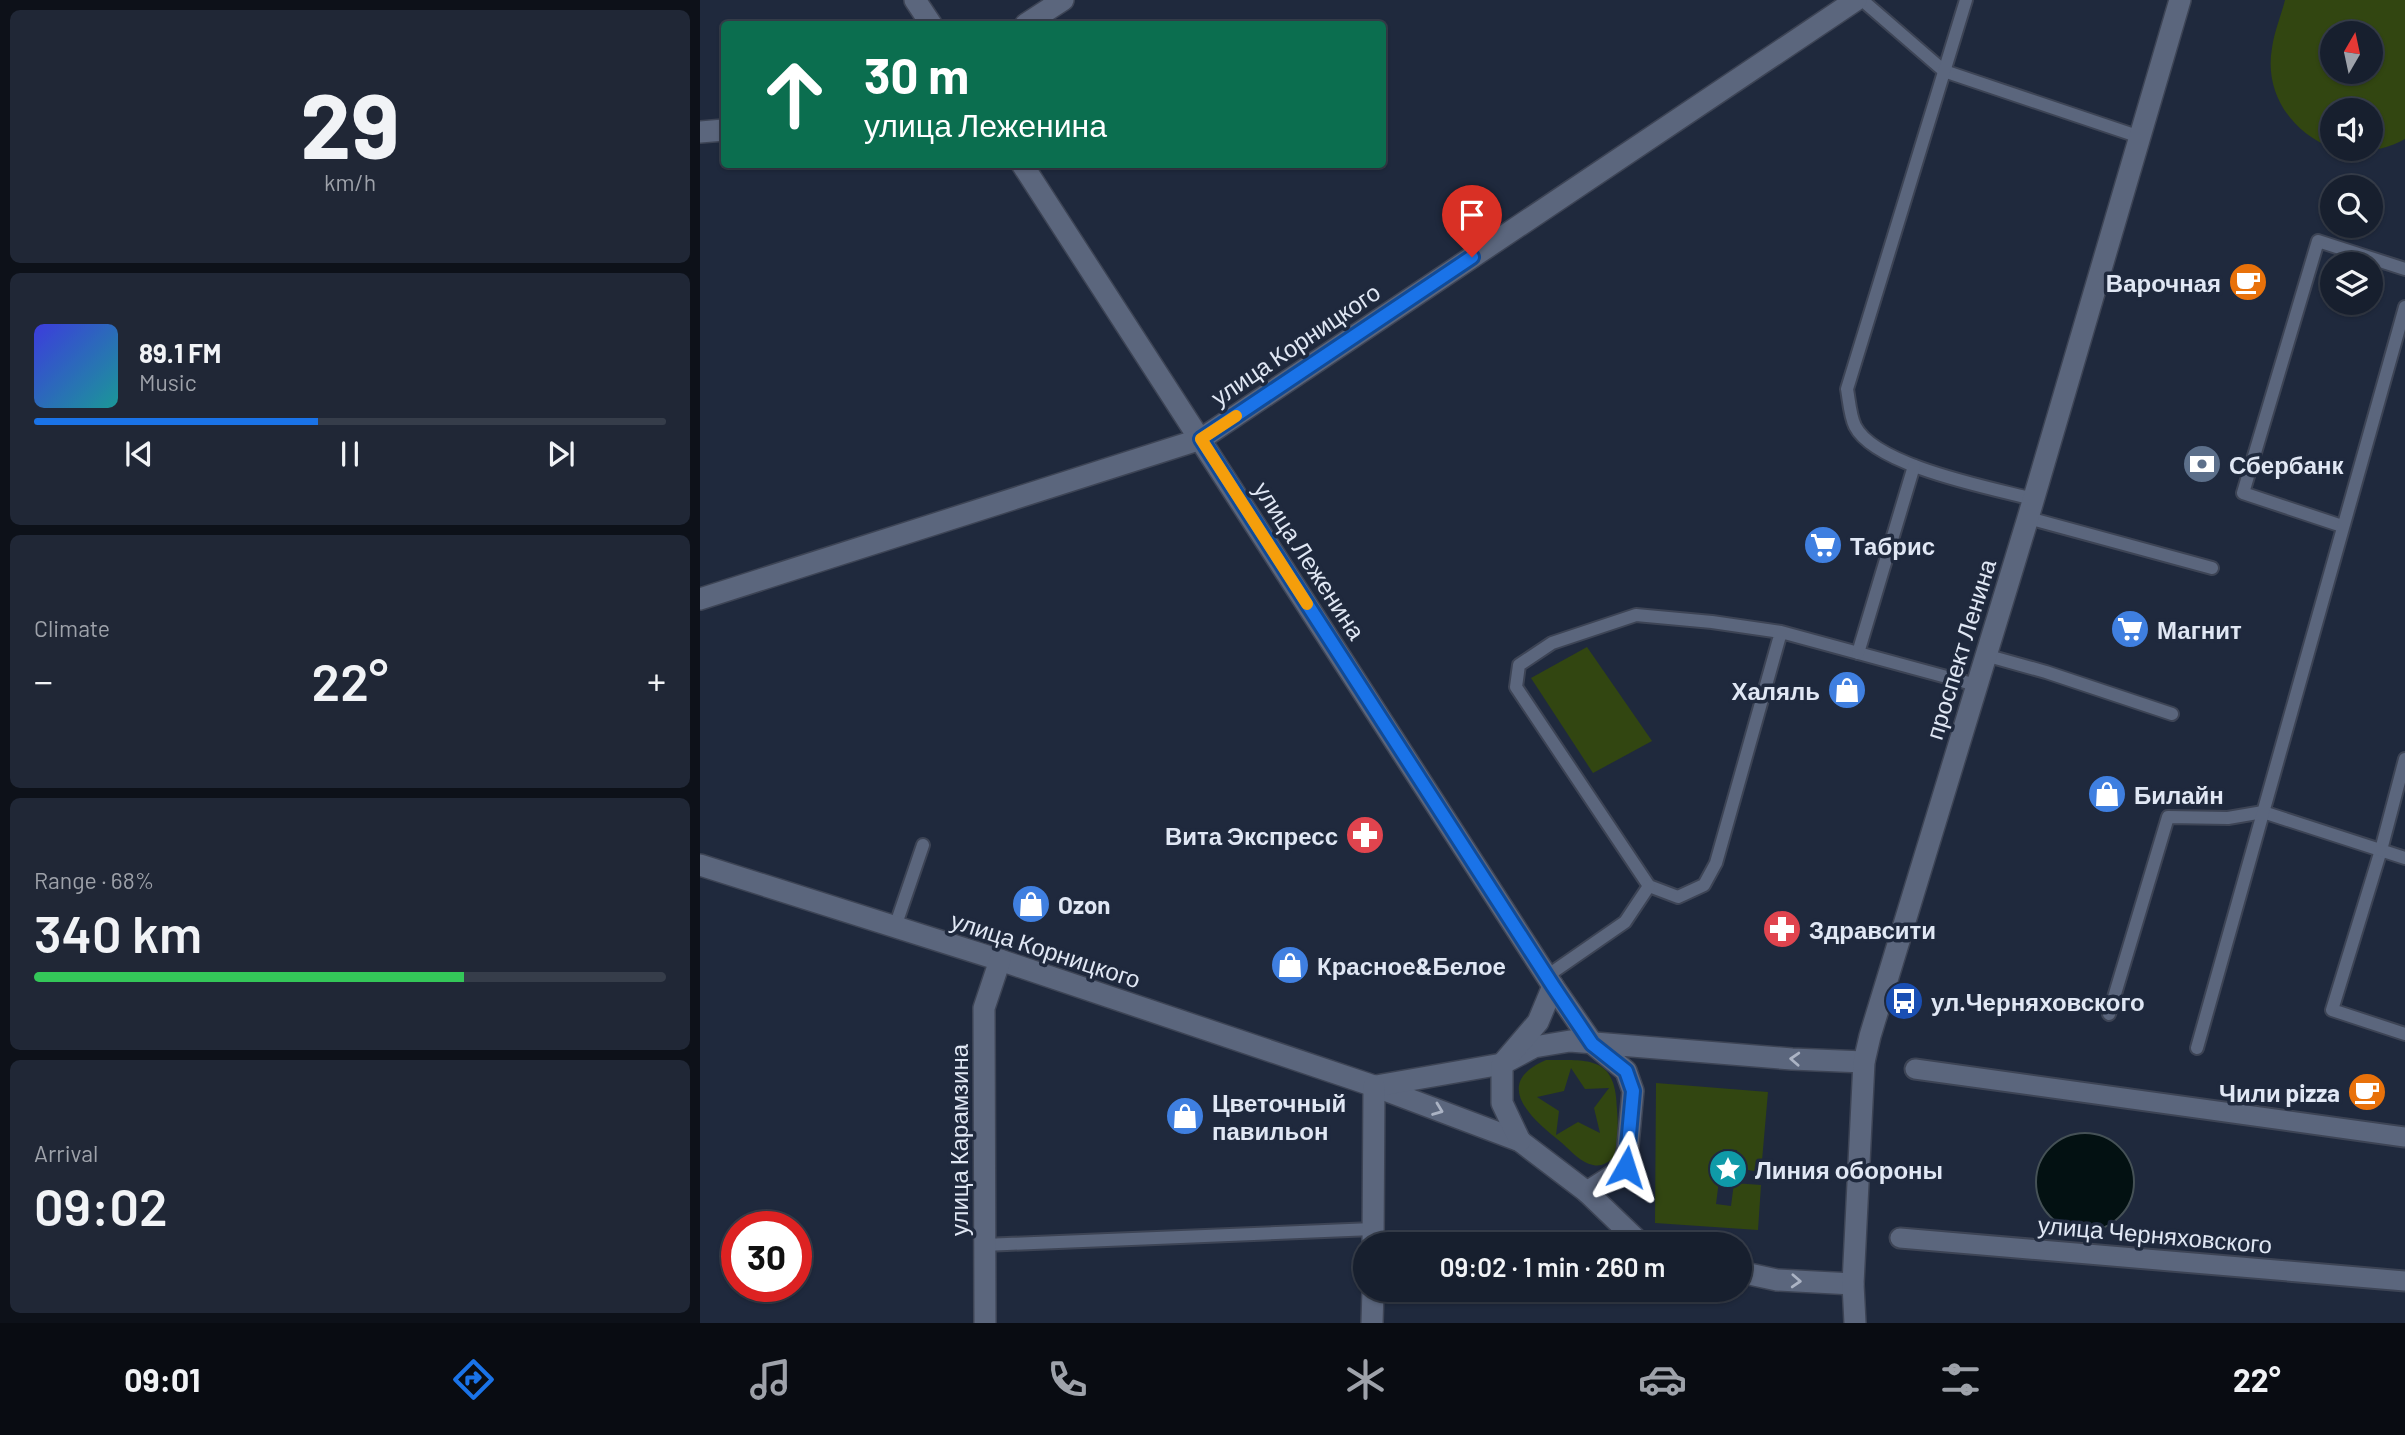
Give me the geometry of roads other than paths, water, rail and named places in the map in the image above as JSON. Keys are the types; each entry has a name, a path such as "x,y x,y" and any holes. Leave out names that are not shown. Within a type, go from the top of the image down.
{"street":[{"path":"915,0 928,21"},
{"path":"1031,21 1063,0"},
{"name":"улица Корницкого","path":"700,599 1201,439 1856,0"},
{"name":"проспект Ленина","path":"1854,1323 1853,1284 1864,1062 1870,1036 2180,0"},
{"path":"700,132 721,130"},
{"name":"улица Леженина","path":"1025,168 1592,1044"},
{"name":"улица Корницкого","path":"700,865 1000,960 1374,1086"},
{"name":"улица Карамзина","path":"985,1323 984,1008 1000,960"},
{"path":"1520,1141 1502,1103 1502,1064 1538,1022 1550,981"},
{"path":"1374,1086 1502,1064 1534,1047 1570,1041 1864,1062"},
{"path":"1587,1192 1626,1167 1633,1091 1626,1071 1592,1044"},
{"path":"1915,1069 2405,1137"},
{"path":"1374,1086 1520,1141 1587,1192 1629,1232"},
{"path":"1373,1232 1374,1086"},
{"name":"улица Черняховского","path":"1900,1238 2405,1281"},
{"path":"1752,1275 1777,1280 1853,1284"},
{"path":"1372,1323 1373,1302"}],"lane":[{"path":"1862,0 1944,71 2140,137"},
{"path":"1966,0 1847,389 1855,427 1878,450 1914,466 2030,508 2212,568"},
{"path":"2342,526 2243,493 2318,240 2405,269"},
{"path":"2197,1048 2405,307"},
{"path":"1858,653 1914,466"},
{"path":"1781,632 1716,863 1704,885 1678,897 1649,886 1516,687 1519,666 1552,643 1636,615 1712,622 1781,632 1976,685"},
{"path":"1985,655 2046,672 2172,714"},
{"path":"2405,759 2381,850 2332,1010 2405,1034"},
{"path":"2109,1014 2168,817 2228,818 2263,812 2405,858"},
{"path":"895,927 923,845"},
{"path":"1550,981 1625,922 1649,886"},
{"path":"984,1245 1353,1237"}],"place":[{"name":"Варочная","path":"2248,282"},
{"name":"Сбербанк","path":"2202,464"},
{"name":"Табрис","path":"1823,545"},
{"name":"Магнит","path":"2130,629"},
{"name":"Халяль","path":"1847,690"},
{"name":"Билайн","path":"2107,794"},
{"name":"Вита Экспресс","path":"1365,835"},
{"name":"Ozon","path":"1031,904"},
{"name":"Здравсити","path":"1782,929"},
{"name":"Красное&Белое","path":"1290,965"},
{"name":"ул.Черняховского","path":"1904,1001"},
{"name":"Чили pizza","path":"2367,1092"},
{"name":"Цветочный павильон","path":"1185,1116"},
{"name":"Линия обороны","path":"1728,1169"}]}
